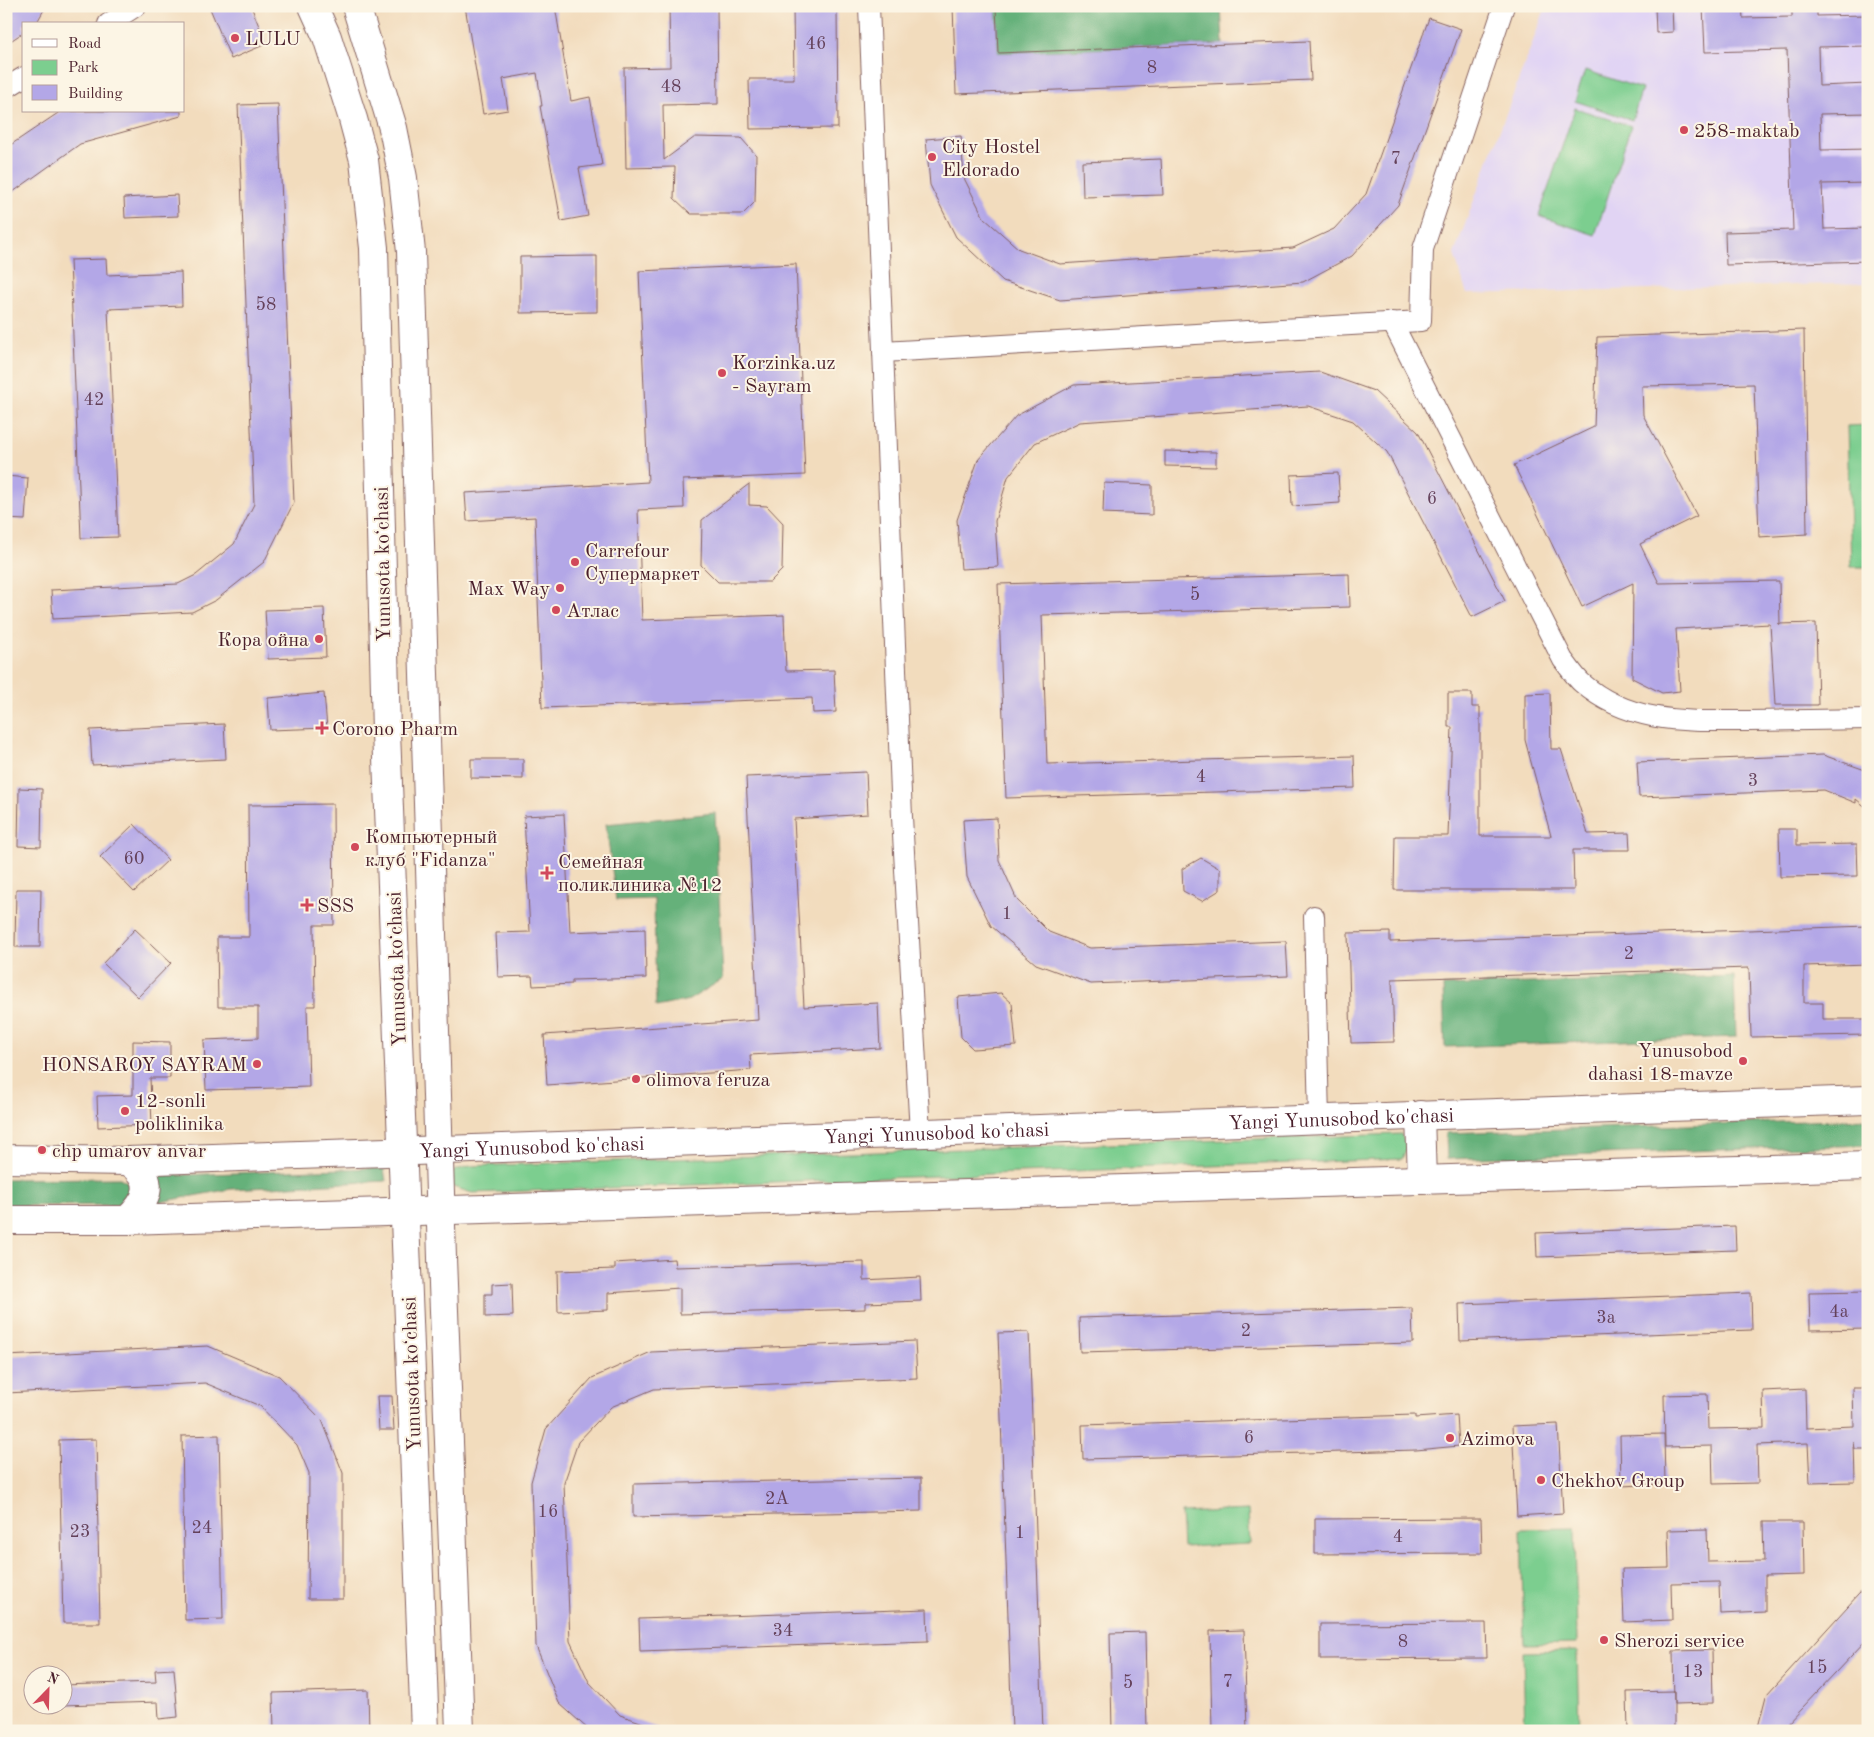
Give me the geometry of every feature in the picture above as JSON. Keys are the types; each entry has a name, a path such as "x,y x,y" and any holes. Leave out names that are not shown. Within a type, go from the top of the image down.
{"main road":[{"name":"Yunusota koʻchasi","path":"313,6 344,84 364,160 374,248 386,732 425,1731"},
{"name":"Yunusota koʻchasi","path":"356,6 393,128 403,178 411,252 419,559 460,1731"},
{"name":"Yangi Yunusobod ko'chasi","path":"6,1159 128,1161 1868,1100"},
{"path":"1420,1115 1422,1180"},
{"path":"127,1220 141,1205 148,1183 146,1176 140,1169 128,1161"},
{"path":"6,1220 127,1220 404,1212 1868,1166"}],"street":[{"path":"111,22 136,6"},
{"path":"870,6 902,826 920,1133"},
{"path":"883,352 1421,321 1423,249 1504,6"},
{"path":"6,88 22,78"},
{"path":"1392,322 1563,660 1581,683 1602,698 1622,708 1644,716 1677,721 1868,719"},
{"path":"1314,916 1319,1119"}],"shaded area":[{"name":"258-maktab","path":"1546,6 1868,6 1868,283 1467,294 1454,254"}],"green space":[{"path":"996,6 1221,6 1223,44 998,53"},
{"path":"1585,70 1642,89 1632,120 1575,101"},
{"path":"1575,108 1631,126 1595,235 1539,216"},
{"path":"1868,425 1868,567 1851,567 1847,426"},
{"path":"715,813 723,979 689,1000 656,1007 654,899 616,900 606,824"},
{"path":"1734,976 1736,1037 1445,1047 1443,986"},
{"path":"1868,1119 1868,1145 1447,1159 1446,1133"},
{"path":"1401,1134 1408,1147 1402,1159 472,1193 447,1185 446,1176 456,1170 470,1166"},
{"path":"384,1169 386,1181 231,1189 155,1203 156,1176"},
{"path":"120,1178 127,1182 131,1191 128,1200 121,1205 6,1206 6,1179"},
{"path":"1248,1510 1250,1544 1183,1547 1181,1513"},
{"path":"1575,1528 1577,1643 1524,1644 1521,1529"},
{"path":"1577,1651 1579,1731 1525,1731 1523,1652"}],"building":[{"path":"6,6 46,6 37,22 22,22 22,33 6,44"},
{"path":"209,6 251,6 266,44 231,59"},
{"path":"465,6 555,6 571,101 590,97 602,165 579,168 588,216 561,221 540,106 542,106 537,73 503,79 508,110 483,114"},
{"path":"669,6 717,6 718,104 663,105 664,160 695,137 741,138 756,155 755,202 743,214 691,214 674,198 675,167 626,168 624,68 670,67"},
{"path":"837,6 838,128 750,129 749,79 794,79 793,7"},
{"path":"953,6 996,6 998,53 1309,41 1311,80 956,94"},
{"path":"1655,6 1672,6 1673,32 1656,33"},
{"path":"1703,6 1742,6 1743,18 1792,17 1792,6 1817,6 1817,16 1868,15 1868,46 1818,47 1819,86 1868,84 1868,113 1820,114 1821,150 1868,149 1868,183 1822,184 1824,229 1868,228 1868,261 1726,265 1725,232 1793,230 1787,50 1705,52"},
{"path":"1429,18 1461,29 1398,205 1352,256 1303,282 1060,300 1003,281 956,237 930,185 926,139 961,136 964,178 984,218 1019,249 1060,264 1293,248 1334,229 1366,194"},
{"path":"278,104 294,502 264,562 216,600 192,612 53,619 51,590 178,584 196,575 234,544 254,504 238,105"},
{"path":"60,112 181,112 181,116 80,144 6,197 6,148"},
{"path":"1161,159 1163,195 1083,197 1082,162"},
{"path":"177,195 178,216 125,218 124,198"},
{"path":"597,256 597,312 520,313 520,257"},
{"path":"106,259 107,275 181,272 182,306 108,309 118,537 81,538 70,260"},
{"path":"796,264 805,475 683,480 684,508 638,510 642,620 784,615 786,671 834,670 836,712 813,713 812,698 542,708 535,517 467,521 465,493 648,482 639,271"},
{"path":"1804,330 1807,534 1759,537 1754,384 1642,386 1643,415 1697,516 1640,544 1659,583 1779,581 1780,624 1816,623 1818,705 1775,705 1770,624 1676,629 1680,691 1662,693 1632,678 1633,583 1582,607 1514,465 1594,427 1597,337"},
{"path":"1320,372 1374,391 1418,432 1505,601 1472,617 1387,452 1353,421 1308,406 1080,422 1035,443 1008,477 995,521 998,567 961,569 957,520 978,460 1016,416 1074,385"},
{"path":"1165,451 1216,452 1216,467 1165,466"},
{"path":"1338,473 1340,503 1292,506 1291,475"},
{"path":"6,476 28,478 25,520 6,519"},
{"path":"1104,483 1152,485 1152,515 1103,513"},
{"path":"749,484 749,505 767,506 783,523 782,570 770,582 718,582 701,565 702,520"},
{"path":"1349,574 1350,607 1042,615 1047,764 1354,756 1355,788 1006,798 998,584"},
{"path":"324,608 326,657 268,659 265,610"},
{"path":"324,693 327,728 270,730 268,698"},
{"path":"1448,693 1472,693 1472,707 1480,707 1480,836 1551,836 1525,740 1525,694 1550,693 1551,749 1561,749 1588,834 1629,833 1630,850 1573,850 1574,890 1394,890 1395,836 1448,836 1452,727 1448,727"},
{"path":"224,724 226,759 92,765 90,730"},
{"path":"1823,755 1868,771 1868,809 1856,799 1856,803 1824,790 1639,797 1637,762"},
{"path":"471,759 523,759 523,779 471,778"},
{"path":"866,772 868,814 794,819 804,1007 878,1003 880,1048 750,1055 751,1070 547,1085 544,1035 758,1020 746,777"},
{"path":"19,788 42,789 41,847 18,846"},
{"path":"333,804 334,925 314,925 315,1006 307,1006 309,1087 206,1090 204,1040 258,1038 258,1007 218,1007 217,937 249,937 248,805"},
{"name":"Семейная поликлиника №12","path":"564,814 570,932 645,929 646,978 572,980 572,984 533,986 532,976 498,977 496,933 530,932 524,816"},
{"path":"997,818 999,860 1017,900 1049,932 1090,948 1286,941 1288,976 1091,984 1036,964 991,926 967,877 963,820"},
{"path":"134,824 168,860 134,892 100,857"},
{"path":"1779,829 1797,829 1797,845 1857,844 1858,876 1780,877"},
{"path":"1201,858 1220,869 1220,890 1202,901 1183,891 1182,869"},
{"path":"16,889 41,889 40,947 15,947"},
{"path":"1868,926 1868,964 1804,966 1804,1003 1823,1003 1823,1019 1868,1019 1868,1035 1751,1037 1749,968 1392,979 1394,1042 1351,1043 1348,933 1390,932 1390,942"},
{"path":"135,929 171,963 138,997 103,963"},
{"path":"1001,993 1012,1003 1016,1046 973,1049 961,1037 958,997"},
{"path":"133,1041 170,1042 170,1078 150,1078 152,1125 98,1127 97,1096 133,1095"},
{"path":"1735,1226 1736,1250 1537,1257 1536,1233"},
{"path":"674,1259 675,1267 864,1262 864,1280 920,1277 921,1301 865,1303 865,1309 680,1314 680,1288 608,1293 608,1310 558,1312 557,1271 615,1269 615,1263"},
{"path":"512,1283 513,1316 485,1317 485,1294 492,1294 492,1284"},
{"path":"1868,1291 1868,1329 1810,1330 1809,1292"},
{"path":"1751,1293 1752,1330 1460,1341 1459,1304"},
{"path":"1412,1308 1413,1343 1080,1352 1079,1318"},
{"path":"1029,1332 1043,1731 1012,1731 998,1333"},
{"path":"915,1341 917,1378 654,1389 611,1407 578,1442 564,1483 570,1641 589,1682 620,1715 658,1728 658,1731 590,1731 559,1703 536,1646 531,1482 546,1429 592,1378 651,1352"},
{"path":"208,1346 279,1376 322,1420 343,1473 343,1599 308,1599 309,1473 297,1445 260,1406 205,1383 6,1393 6,1356"},
{"path":"1853,1388 1868,1388 1868,1449 1855,1449 1854,1442 1855,1482 1810,1483 1808,1443 1757,1445 1758,1483 1713,1484 1712,1446 1665,1447 1664,1395 1707,1394 1708,1429 1764,1428 1763,1391 1805,1389 1806,1428 1854,1426"},
{"path":"377,1396 392,1396 394,1430 379,1430"},
{"path":"1415,1415 1415,1418 1457,1415 1459,1446 1416,1450 1083,1459 1082,1425"},
{"path":"1558,1424 1563,1513 1517,1516 1512,1426"},
{"path":"1664,1434 1665,1484 1621,1486 1620,1435"},
{"path":"219,1435 223,1619 185,1620 182,1436"},
{"path":"96,1439 100,1623 63,1623 59,1440"},
{"path":"921,1478 921,1511 633,1517 633,1484"},
{"path":"1481,1518 1482,1553 1315,1554 1315,1519"},
{"path":"1763,1522 1803,1522 1804,1575 1765,1576 1765,1612 1720,1614 1719,1582 1671,1583 1672,1620 1624,1622 1622,1569 1669,1568 1668,1530 1707,1529 1708,1562 1764,1561"},
{"path":"1868,1584 1868,1638 1786,1725 1786,1731 1757,1731 1766,1696"},
{"path":"927,1609 928,1641 640,1651 639,1619"},
{"path":"1486,1623 1487,1658 1320,1659 1320,1624"},
{"path":"1244,1630 1247,1731 1212,1731 1210,1631"},
{"path":"1145,1632 1147,1731 1112,1731 1110,1633"},
{"path":"1712,1650 1713,1703 1674,1704 1673,1651"},
{"path":"174,1669 178,1717 159,1719 158,1702 72,1705 72,1685 156,1682 155,1670"},
{"path":"368,1690 369,1731 274,1731 273,1693"},
{"path":"1674,1691 1674,1731 1628,1731 1627,1692"}],"place":[{"name":"LULU","path":"235,38"},
{"name":"258-maktab","path":"1684,130"},
{"name":"City Hostel Eldorado","path":"932,157"},
{"name":"Korzinka.uz - Sayram","path":"722,373"},
{"name":"Carrefour Супермаркет","path":"575,562"},
{"name":"Max Way","path":"560,588"},
{"name":"Атлас","path":"556,610"},
{"name":"Кора ойна","path":"319,639"},
{"name":"Corono Pharm","path":"322,728"},
{"name":"Компьютерный клуб \"Fidanza\"","path":"355,847"},
{"name":"Семейная поликлиника №12","path":"547,873"},
{"name":"SSS","path":"307,905"},
{"name":"Yunusobod dahasi 18-mavze","path":"1743,1061"},
{"name":"HONSAROY SAYRAM","path":"257,1064"},
{"name":"olimova feruza","path":"636,1079"},
{"name":"12-sonli poliklinika","path":"125,1111"},
{"name":"chp umarov anvar","path":"42,1150"},
{"name":"Azimova","path":"1450,1438"},
{"name":"Chekhov Group","path":"1541,1480"},
{"name":"Sherozi service","path":"1604,1640"}]}
